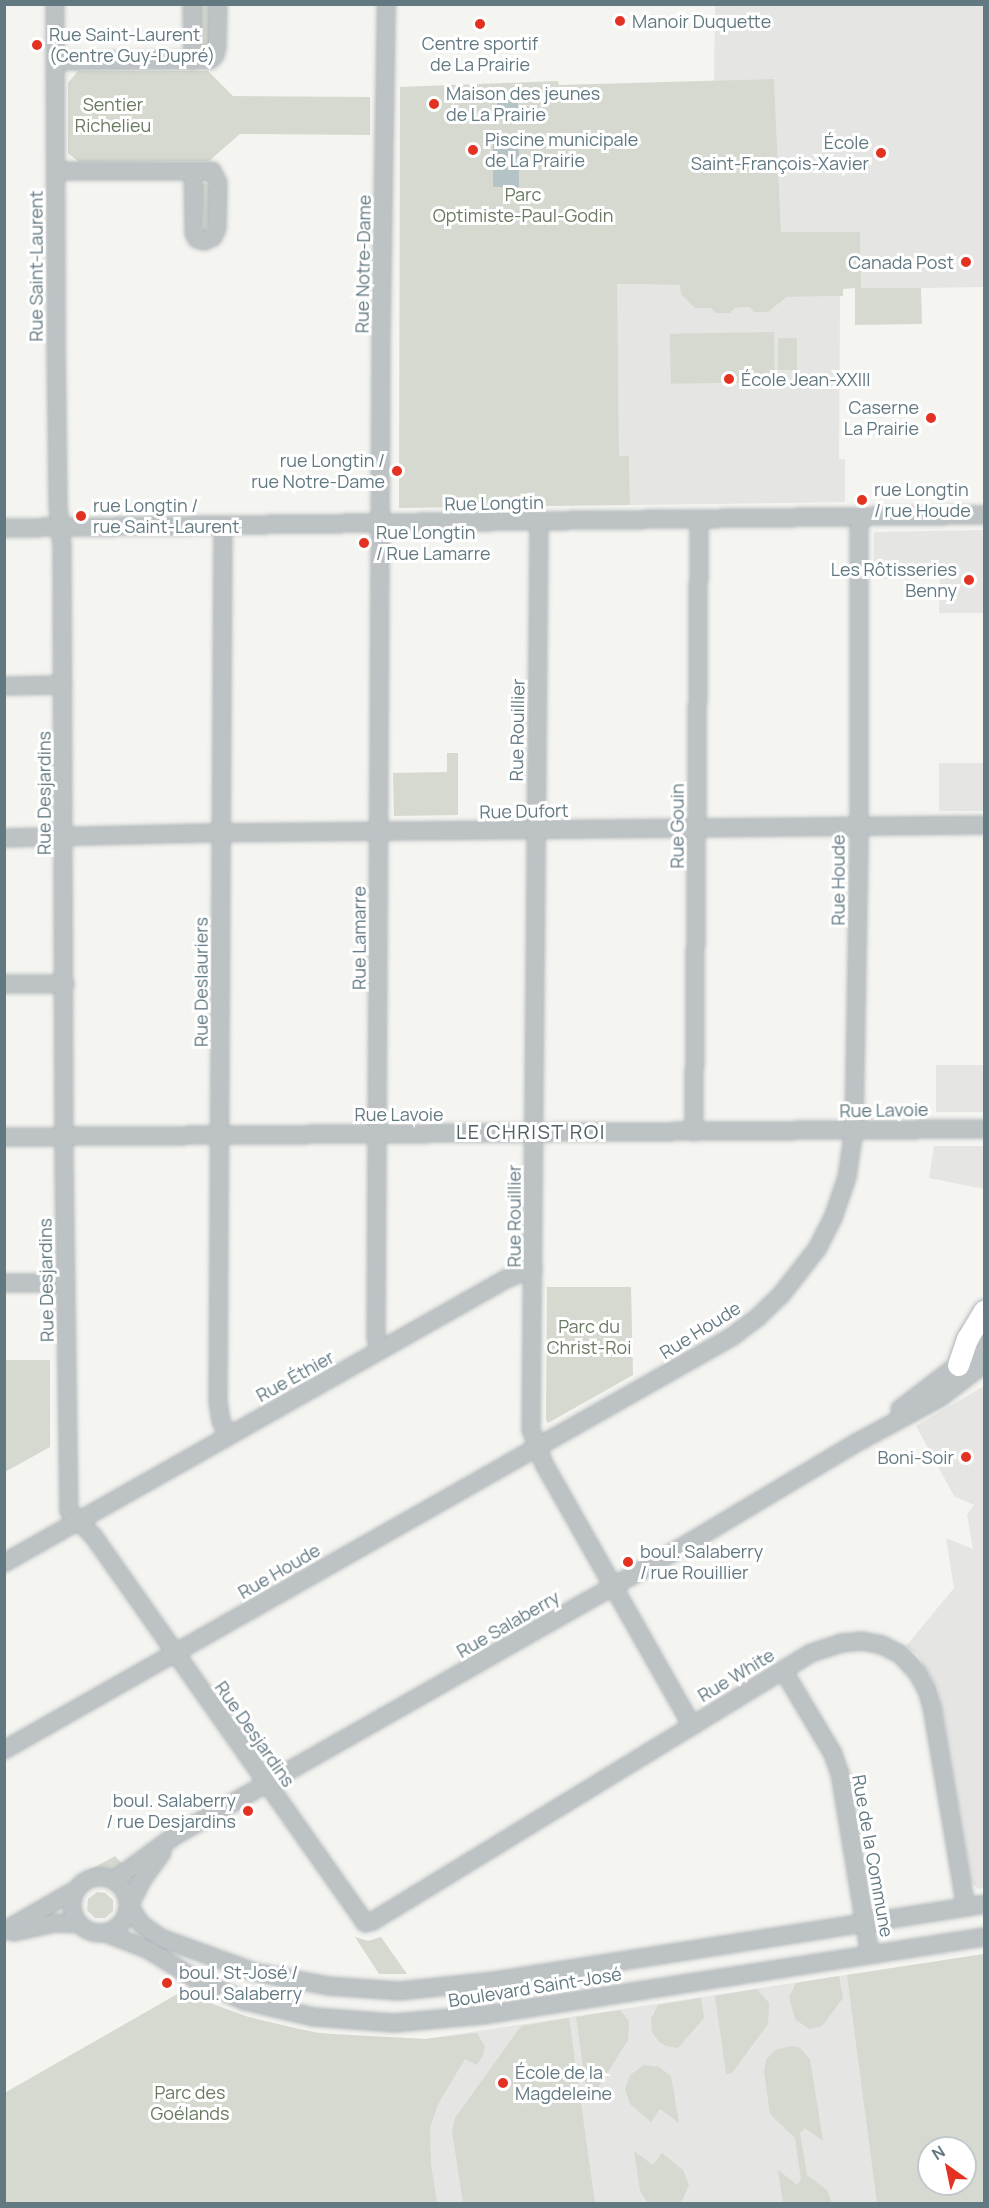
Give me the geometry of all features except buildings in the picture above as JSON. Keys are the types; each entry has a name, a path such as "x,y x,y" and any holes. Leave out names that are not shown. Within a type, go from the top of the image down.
{"main road":[{"path":"958,1365 967,1339 984,1311"}],"street":[{"name":"Rue Saint-Laurent","path":"55,4 58,506 62,528"},
{"path":"192,4 193,60"},
{"path":"55,62 210,60 215,55 218,4"},
{"name":"Rue Notre-Dame","path":"381,524 386,4"},
{"path":"56,171 194,171"},
{"name":"Rue Longtin","path":"4,528 984,515"},
{"name":"Rue Houde","path":"4,1750 733,1336 757,1318 781,1295 817,1249 833,1218 848,1176 854,1130 860,517"},
{"name":"Rue Gouin","path":"694,1132 699,520"},
{"name":"Rue Rouillier","path":"539,522 531,1424 536,1448 692,1726"},
{"name":"Rue Lamarre","path":"379,1351 376,1337 381,524"},
{"name":"Rue Deslauriers","path":"223,526 218,1402 221,1421 228,1436"},
{"name":"Rue Desjardins","path":"62,528 68,1504 71,1515 88,1529 362,1921 368,1923 376,1919"},
{"path":"4,686 63,685"},
{"name":"Rue Dufort","path":"4,838 221,833 984,825"},
{"path":"4,984 65,984"},
{"name":"Rue Lavoie","path":"4,1137 984,1129"},
{"name":"Rue Éthier","path":"4,1563 516,1273 533,1269"},
{"path":"4,1283 66,1283"},
{"name":"Rue Salaberry","path":"856,1443 984,1345"},
{"name":"Rue Salaberry","path":"114,1880 176,1835 613,1587 856,1443 941,1397 984,1364"},
{"name":"Rue White","path":"376,1919 783,1670 831,1645 862,1641 892,1649 917,1672 932,1707 966,1907"},
{"name":"Rue de la Commune","path":"783,1670 837,1764 870,1955"},
{"name":"Rue Salaberry","path":"129,1906 148,1869 176,1835"},
{"path":"94,1877 114,1880 125,1891 129,1906 120,1925 106,1933 93,1932 79,1924 47,1924 4,1933 94,1877"},
{"path":"77,1889 72,1905 79,1924"},
{"name":"Boulevard Saint-José","path":"129,1906 141,1924 161,1938 254,1972 328,1986 384,1991 427,1990 485,1982 984,1904"},
{"name":"Boulevard Saint-José","path":"106,1933 149,1950 197,1980 245,2001 298,2014 381,2023 428,2022 484,2015 984,1937"}],"shaded area":[{"name":"École Saint-François-Xavier","path":"715,5 984,5 984,287 861,289 860,232 781,233 774,79 714,81"},
{"path":"497,100 518,100 518,112 497,112"},
{"path":"493,137 519,137 519,187 493,187"},
{"name":"École Jean-XXIII","path":"616,284 680,285 711,308 730,313 735,308 749,307 768,312 787,297 840,296 839,459 845,459 845,502 630,505 629,456 619,456"},
{"path":"984,530 984,613 939,613 940,579 873,579 874,532"},
{"path":"939,763 984,763 984,811 939,811"},
{"path":"936,1065 984,1065 984,1112 936,1112"},
{"path":"934,1146 984,1146 984,1189 929,1178"},
{"path":"984,1386 984,1888 979,1889 971,1883 969,1874 938,1688 918,1655 906,1646 954,1588 946,1538 973,1549 967,1515 974,1505 954,1496 916,1426"},
{"name":"École de la Magdeleine","path":"984,1954 984,2203 5,2203 4,2093 181,1992 230,2012 296,2029 341,2036 425,2039"}],"green space":[{"path":"200,5 209,5 210,10 210,41 206,49 200,45"},
{"name":"Sentier Richelieu","path":"78,71 208,71 233,96 370,97 370,135 240,134 209,161 79,162 68,153 68,83"},
{"name":"Parc Optimiste-Paul-Godin","path":"774,79 781,232 860,232 861,288 921,288 922,324 855,325 855,288 843,289 843,296 787,297 768,312 754,312 749,307 735,308 730,313 716,313 711,308 695,308 681,294 680,285 617,284 619,456 629,456 630,505 399,508 400,87 558,81 559,85"},
{"path":"204,183 211,187 211,221 204,231 201,185"},
{"path":"774,332 775,382 671,384 670,334"},
{"path":"778,338 797,338 797,370 778,370"},
{"path":"447,753 458,753 458,815 394,816 393,773 447,772"},
{"name":"Parc du Christ-Roi","path":"547,1287 631,1287 633,1375 548,1423 546,1420"},
{"path":"5,1360 50,1360 50,1447 5,1472"},
{"path":"115,1856 126,1868 115,1872 102,1869 84,1873"},
{"path":"97,1892 105,1893 113,1900 113,1911 105,1918 95,1918 87,1910 88,1899"},
{"path":"355,1937 368,1941 381,1937 407,1974 379,1974"},
{"path":"984,1954 984,2203 877,2203 847,1975"},
{"path":"839,1976 843,1998 822,2026 809,2029 795,2019 789,1997 796,1983"},
{"path":"757,1989 769,2003 768,2024 732,2073 726,2074 715,1996"},
{"name":"Parc des Goélands","path":"181,1992 248,2017 317,2033 425,2039 477,2033 485,2047 483,2055 477,2065 465,2059 438,2104 430,2128 431,2164 437,2203 5,2203 5,2093"},
{"path":"701,1998 704,2018 678,2048 659,2042 652,2032 651,2019 658,2005"},
{"path":"620,2010 629,2021 628,2040 594,2094 587,2095 576,2017"},
{"path":"569,2018 595,2203 463,2203 452,2131 455,2118 522,2026"},
{"path":"792,2046 800,2048 810,2059 823,2141 805,2128 800,2133 807,2175 827,2190 832,2203 783,2203 778,2170 797,2185 801,2180 795,2138 770,2114 764,2072 766,2060 775,2050"},
{"path":"644,2065 659,2067 671,2076 679,2123 660,2109 651,2122 630,2104 625,2089 630,2075"},
{"path":"634,2151 653,2165 662,2153 683,2170 689,2185 679,2203 648,2203 640,2191"}],"place":[{"name":"Manoir Duquette","path":"620,21"},
{"name":"Centre sportif de La Prairie","path":"480,24"},
{"name":"Rue Saint-Laurent (Centre Guy-Dupré)","path":"37,45"},
{"name":"Maison des jeunes de La Prairie","path":"434,104"},
{"name":"Piscine municipale de La Prairie","path":"473,150"},
{"name":"École Saint-François-Xavier","path":"881,153"},
{"name":"Canada Post","path":"966,262"},
{"name":"École Jean-XXIII","path":"729,379"},
{"name":"Caserne La Prairie","path":"931,418"},
{"name":"rue Longtin / rue Notre-Dame","path":"397,471"},
{"name":"rue Longtin / rue Houde","path":"862,500"},
{"name":"rue Longtin / rue Saint-Laurent","path":"81,516"},
{"name":"Rue Longtin / Rue Lamarre","path":"364,543"},
{"name":"Les Rôtisseries Benny","path":"969,580"},
{"name":"Boni-Soir","path":"966,1457"},
{"name":"boul. Salaberry / rue Rouillier","path":"628,1562"},
{"name":"boul. Salaberry / rue Desjardins","path":"248,1811"},
{"name":"boul. St-José / boul. Salaberry","path":"167,1983"},
{"name":"École de la Magdeleine","path":"503,2083"}],"district":[{"name":"LE CHRIST ROI","path":"531,1131"}]}
